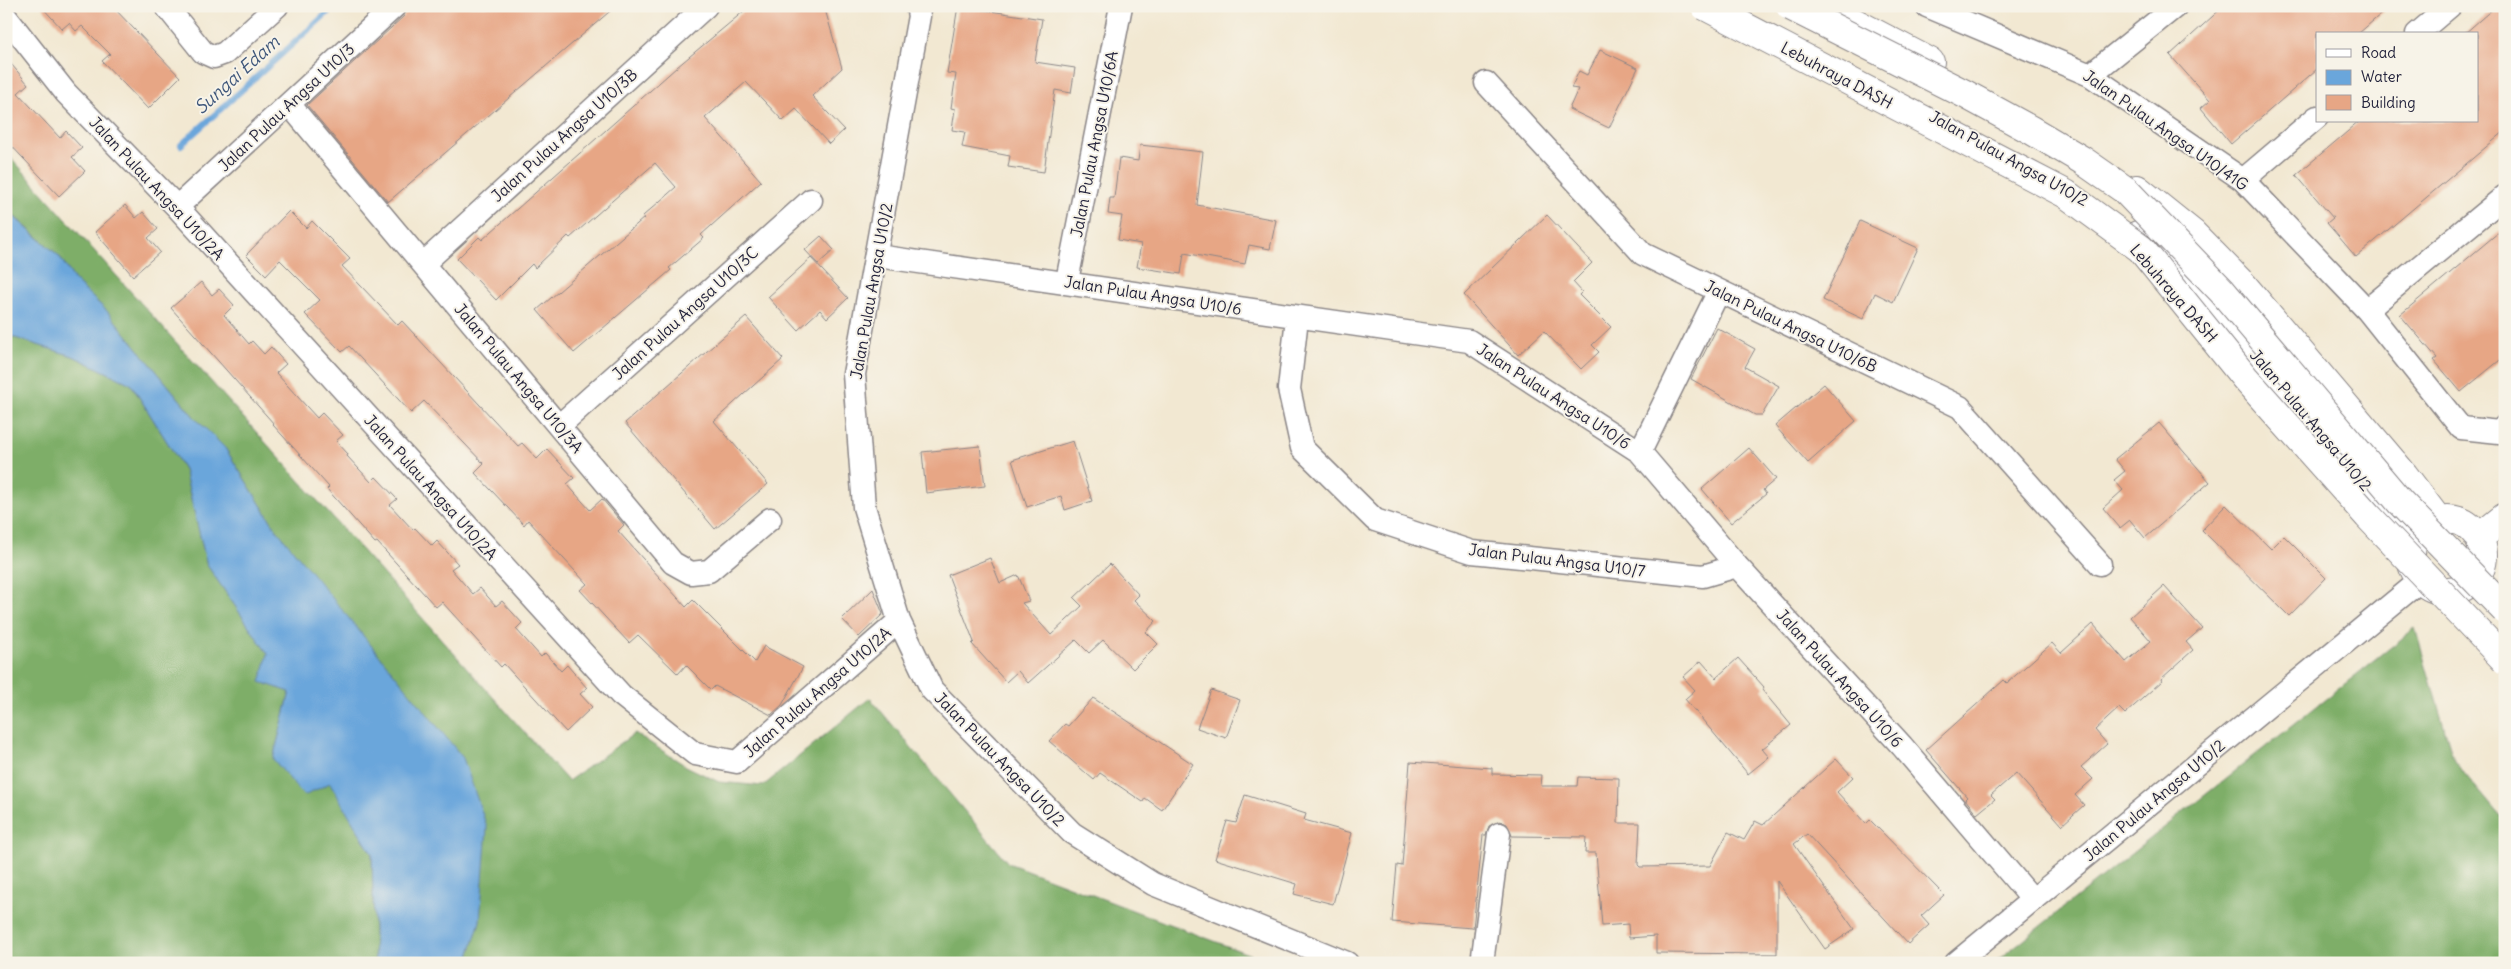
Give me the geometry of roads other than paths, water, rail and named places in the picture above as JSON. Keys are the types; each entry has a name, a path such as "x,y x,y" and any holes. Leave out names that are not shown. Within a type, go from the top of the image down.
{"main road":[{"name":"Lebuhraya DASH","path":"1705,6 2066,194 2141,249 2258,392 2368,516 2505,660"},
{"name":"Jalan Pulau Angsa U10/2","path":"1722,6 2067,186 2142,238 2206,293 2413,542"},
{"name":"Lebuhraya DASH","path":"1790,6 1965,94 2031,130 2082,160 2124,190 2222,291 2400,502 2505,610"},
{"path":"1823,6 1963,78 2086,148 2193,234 2243,285 2404,475 2438,520"},
{"path":"2478,538 2505,517"},
{"path":"2450,519 2462,522 2471,528 2478,538 2482,560 2478,571 2471,581 2462,587 2440,590 2421,580 2411,562 2413,542 2427,524 2438,520 2450,519"},
{"path":"2478,571 2505,602"},
{"path":"2450,590 2505,660"}],"street":[{"path":"166,6 203,52 214,57 225,53 277,6"},
{"name":"Jalan Pulau Angsa U10/3","path":"177,207 395,6"},
{"name":"Jalan Pulau Angsa U10/3B","path":"423,264 706,6"},
{"name":"Jalan Pulau Angsa U10/2","path":"917,6 919,16 877,256 854,374 864,507 899,621 932,690 1072,833 1153,884 1347,963"},
{"name":"Jalan Pulau Angsa U10/6A","path":"1067,281 1121,6"},
{"name":"Jalan Pulau Angsa U10/41G","path":"1927,6 2090,75 2243,180 2366,310 2461,428 2498,432 2505,426"},
{"path":"2090,75 2176,6"},
{"path":"2419,32 2450,6"},
{"name":"Jalan Pulau Angsa U10/2A","path":"6,17 66,93 177,207 621,695 696,754 737,762 899,621"},
{"name":"Jalan Pulau Angsa U10/6B","path":"1486,82 1643,254 1960,407 2100,564"},
{"name":"Jalan Pulau Angsa U10/3A","path":"288,104 673,563 691,573 709,570 770,519"},
{"path":"2243,180 2316,118"},
{"path":"2366,310 2505,196"},
{"name":"Jalan Pulau Angsa U10/3C","path":"560,426 811,200"},
{"name":"Jalan Pulau Angsa U10/6","path":"877,256 1067,281 1297,318 1469,341 1640,452 1737,566 1902,746 2033,900"},
{"path":"1640,452 1719,291"},
{"name":"Jalan Pulau Angsa U10/7","path":"1297,318 1289,389 1302,448 1375,520 1472,552 1703,576 1737,566"},
{"name":"Jalan Pulau Angsa U10/2","path":"1956,963 2421,580"},
{"path":"1482,963 1499,834"}],"water":[{"path":"6,210 59,256 76,282 107,311 194,417 225,448 276,529 463,758 487,827 480,921 467,963 375,963 372,854 330,783 304,796 273,759 290,692 260,682 268,654 207,565 184,469 131,384 73,356 6,335"}],"waterway":[{"name":"Sungai Edam","path":"181,145 335,6"}]}
